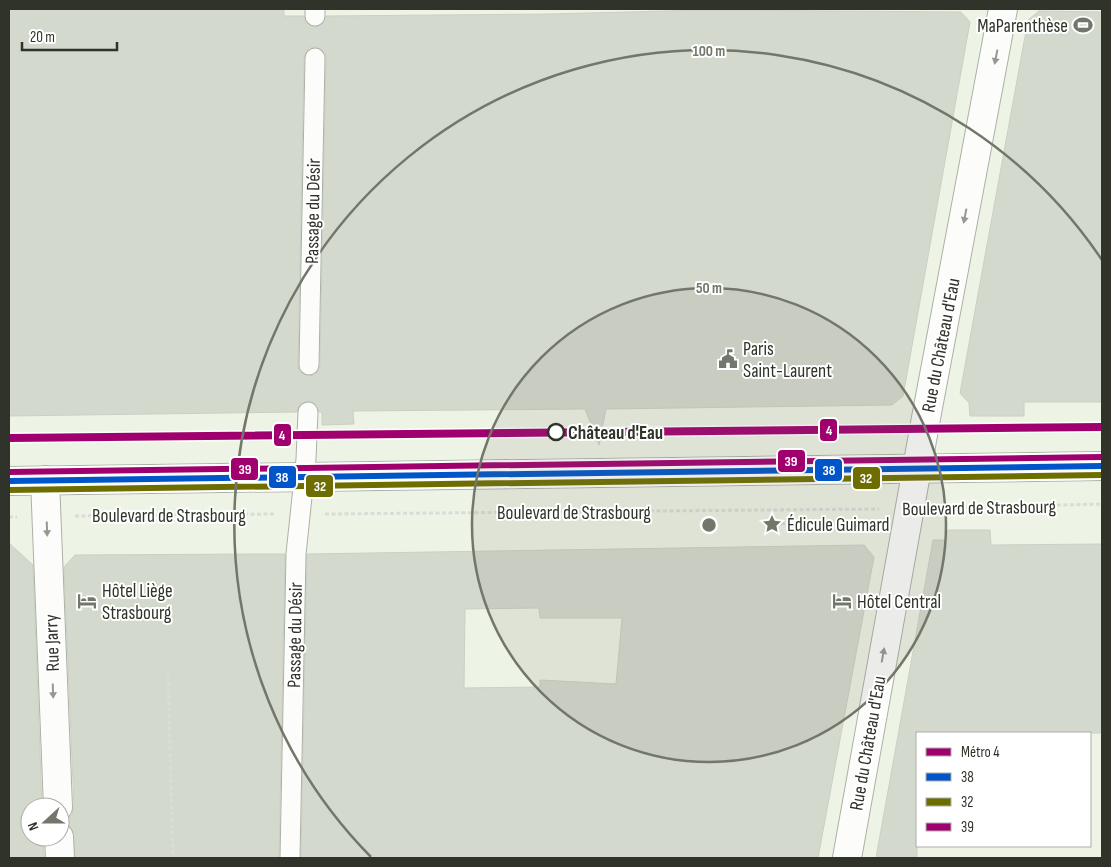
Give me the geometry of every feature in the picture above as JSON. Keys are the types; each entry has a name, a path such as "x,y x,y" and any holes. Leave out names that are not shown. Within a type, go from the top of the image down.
{"street":[{"name":"Rue du Château d'Eau","path":"847,858 910,509 1004,9"},
{"name":"Boulevard de Strasbourg","path":"9,481 1102,466"},
{"name":"Rue Jarry","path":"45,480 58,797"}],"lane":[{"name":"Passage du Désir","path":"309,365 315,58"},
{"name":"Passage du Désir","path":"290,858 296,554 301,514 308,412"}],"path":[{"path":"756,435 778,433"},
{"name":"Boulevard de Strasbourg","path":"46,516 910,509 1102,504"},
{"path":"822,522 848,522"},
{"path":"768,524 796,523"},
{"path":"168,675 173,858"}],"building":[{"path":"9,9 284,9 284,16 304,16 306,22 315,27 321,25 326,16 549,14 705,10 961,12 970,22 903,396 892,405 606,409 599,445 585,409 353,411 354,424 322,425 322,412 319,412 314,403 308,401 299,406 297,412 9,416","holes":["316,47 325,52 320,365 315,375 308,376 299,371 298,365 304,58 309,48"]},
{"path":"1039,11 1102,12 1102,402 1024,402 1024,416 970,416 969,403 960,393 1028,20"},
{"path":"947,530 990,530 991,545 1102,544 1102,733 916,732 917,858 876,858 933,540 947,540"},
{"path":"9,543 33,565 42,797 20,797 20,847 43,847 44,858 9,858"},
{"path":"864,545 874,557 818,858 301,858 307,554","holes":["539,608 540,618 622,618 616,684 540,680 540,687 464,688 465,609"]},
{"path":"285,554 279,858 75,858 72,829 70,828 70,816 74,806 64,567 75,555"}],"metro line":[{"name":"4","path":"9,438 1102,427"}],"transit line":[{"name":"39","path":"9,472 1102,457"},
{"name":"38","path":"9,481 1102,466"},
{"name":"32","path":"9,490 1102,475"}],"place":[{"name":"MaParenthèse","path":"1083,25"},
{"name":"Paris Saint-Laurent","path":"728,359"},
{"name":"Château d'Eau","path":"556,432"},
{"name":"Édicule Guimard","path":"772,524"},
{"name":"Hôtel Liège Strasbourg","path":"87,601"},
{"name":"Hôtel Central","path":"842,601"}]}
